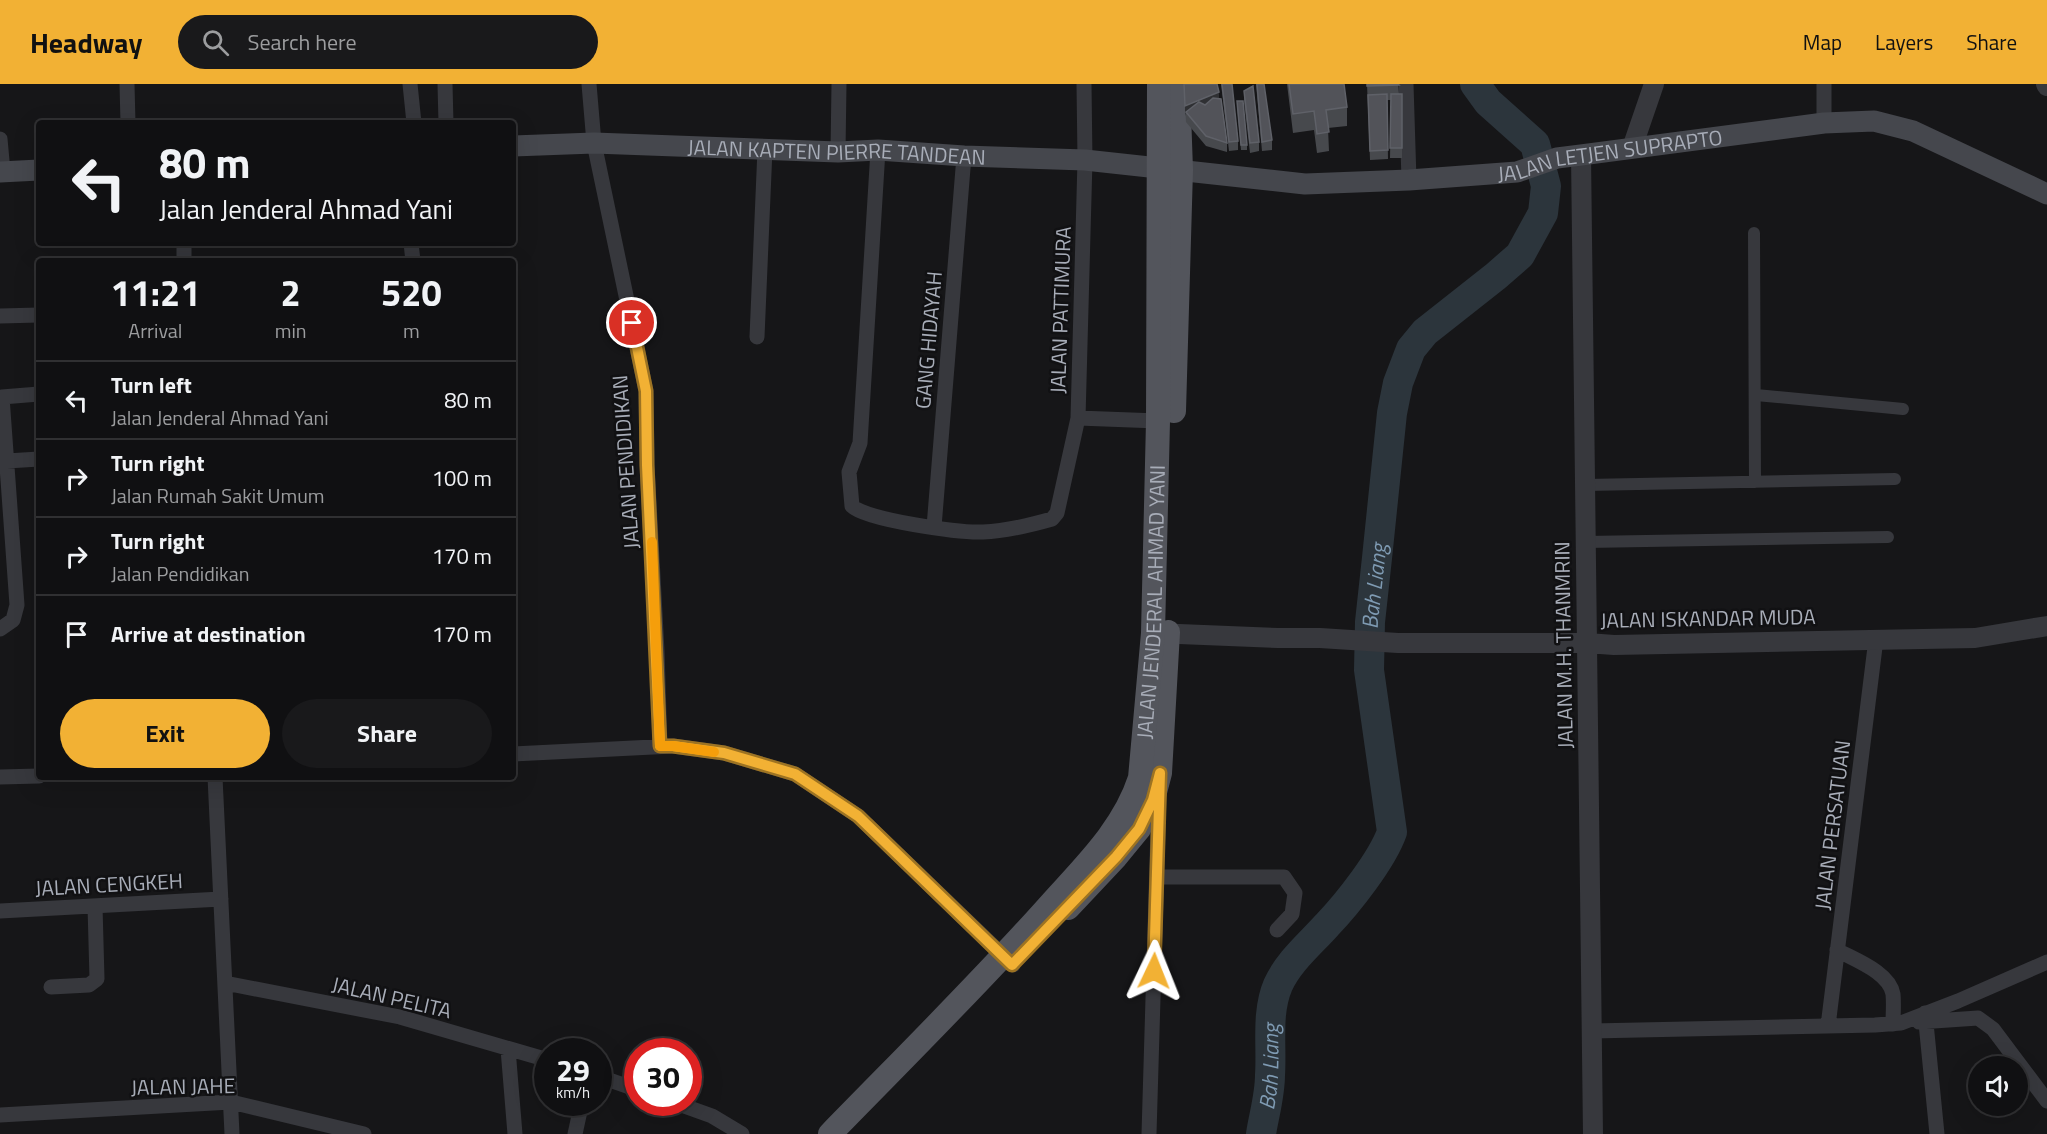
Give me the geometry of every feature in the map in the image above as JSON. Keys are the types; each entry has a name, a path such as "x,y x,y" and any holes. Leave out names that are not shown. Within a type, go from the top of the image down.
{"main road":[{"path":"1159,84 1170,169"},
{"path":"1170,169 1178,84"},
{"name":"JALAN LETJEN SUPRAPTO","path":"1170,169 1305,184 1409,180 1517,172 1557,158 1824,123 1874,121 1913,131 2047,194"},
{"name":"JALAN KAPTEN PIERRE TANDEAN","path":"516,146 594,143 838,152 878,150 964,156 1085,160 1170,169"},
{"name":"JALAN JENDERAL AHMAD YANI","path":"850,1134 1008,960 1120,823 1134,797 1140,778 1161,634 1158,421 1170,169"},
{"name":"JALAN JENDERAL AHMAD YANI","path":"830,1134 1116,857 1139,829 1153,800 1160,773 1170,169"},
{"path":"2,172 36,170"}],"street":[{"path":"127,84 128,120"},
{"path":"410,84 414,120"},
{"path":"445,84 446,120"},
{"name":"JALAN PENDIDIKAN","path":"589,84 594,143 646,391 647,465 660,746"},
{"path":"838,152 839,84"},
{"name":"JALAN PATTIMURA","path":"1084,84 1085,160 1078,418 1158,421"},
{"path":"1406,84 1409,180"},
{"path":"1632,148 1654,84"},
{"path":"1824,84 1824,123"},
{"path":"0,139 2,172"},
{"path":"757,337 765,148"},
{"path":"878,150 860,443 849,472 852,506 870,516 981,532 1052,519 1057,513 1078,418"},
{"name":"JALAN M.H. THANMRIN","path":"1581,155 1593,1134"},
{"name":"GANG HIDAYAH","path":"934,527 964,156"},
{"path":"1754,233 1755,482"},
{"path":"0,316 36,315"},
{"path":"0,629 13,620 17,605 2,397 36,394"},
{"path":"1756,395 1903,410"},
{"path":"7,461 36,459"},
{"path":"1586,485 1895,479"},
{"path":"1586,542 1888,537"},
{"name":"JALAN ISKANDAR MUDA","path":"1161,634 1278,639 1320,638 1398,643 1614,645 1975,638 2047,626"},
{"name":"JALAN PERSATUAN","path":"1829,1021 1876,639"},
{"path":"516,754 673,746 724,753 795,774 858,816 1008,960"},
{"path":"1149,1134 1160,773"},
{"path":"0,777 36,776"},
{"path":"215,780 232,1134"},
{"path":"1157,877 1284,877 1295,893 1292,914 1277,930"},
{"name":"JALAN CENGKEH","path":"0,911 221,899"},
{"path":"51,987 89,985 97,979 94,906"},
{"path":"1838,950 1875,972 1888,983 1893,994 1897,1023"},
{"path":"1925,1017 2047,962"},
{"name":"JALAN PELITA","path":"225,983 400,1017 534,1056"},
{"path":"1592,1031 1829,1021 1897,1023 1925,1017 1978,1018 1993,1029 2047,1101"},
{"path":"1925,1017 1936,1134"},
{"path":"508,1048 515,1134"},
{"name":"JALAN JAHE","path":"0,1115 231,1102 364,1134"},
{"path":"702,1112 742,1134"},
{"path":"575,1134 579,1116"}],"building":[{"path":"1184,84 1217,84 1219,92 1185,106"},
{"path":"1222,84 1232,84 1238,141 1229,142"},
{"path":"1257,84 1264,84 1272,140 1262,142"},
{"path":"1289,84 1344,84 1347,107 1326,110 1329,132 1317,134 1314,111 1293,114"},
{"path":"1367,84 1398,84 1399,85 1367,86"},
{"path":"1253,86 1259,142 1250,143 1244,91"},
{"path":"1387,94 1388,150 1370,151 1368,95"},
{"path":"1391,94 1402,94 1402,148 1390,148"},
{"path":"1213,98 1221,99 1227,143 1206,136 1186,112 1199,102 1205,105"},
{"path":"1237,101 1243,101 1247,145 1241,145"}],"waterway":[{"name":"Bah Liang","path":"1261,1134 1270,1082 1272,1007 1278,985 1294,960 1364,881 1381,855 1392,832 1369,670 1370,622 1392,413 1398,383 1411,349 1425,332 1520,255 1543,213 1546,186 1535,144 1488,102 1475,84"}],"slow traffic":[{"path":"652,542 660,746 714,752"}],"route":[{"path":"632,323 646,391 647,465 660,746 724,753 795,774 858,816 1012,965 1116,857 1139,829 1153,800 1160,773 1154,971"}]}
